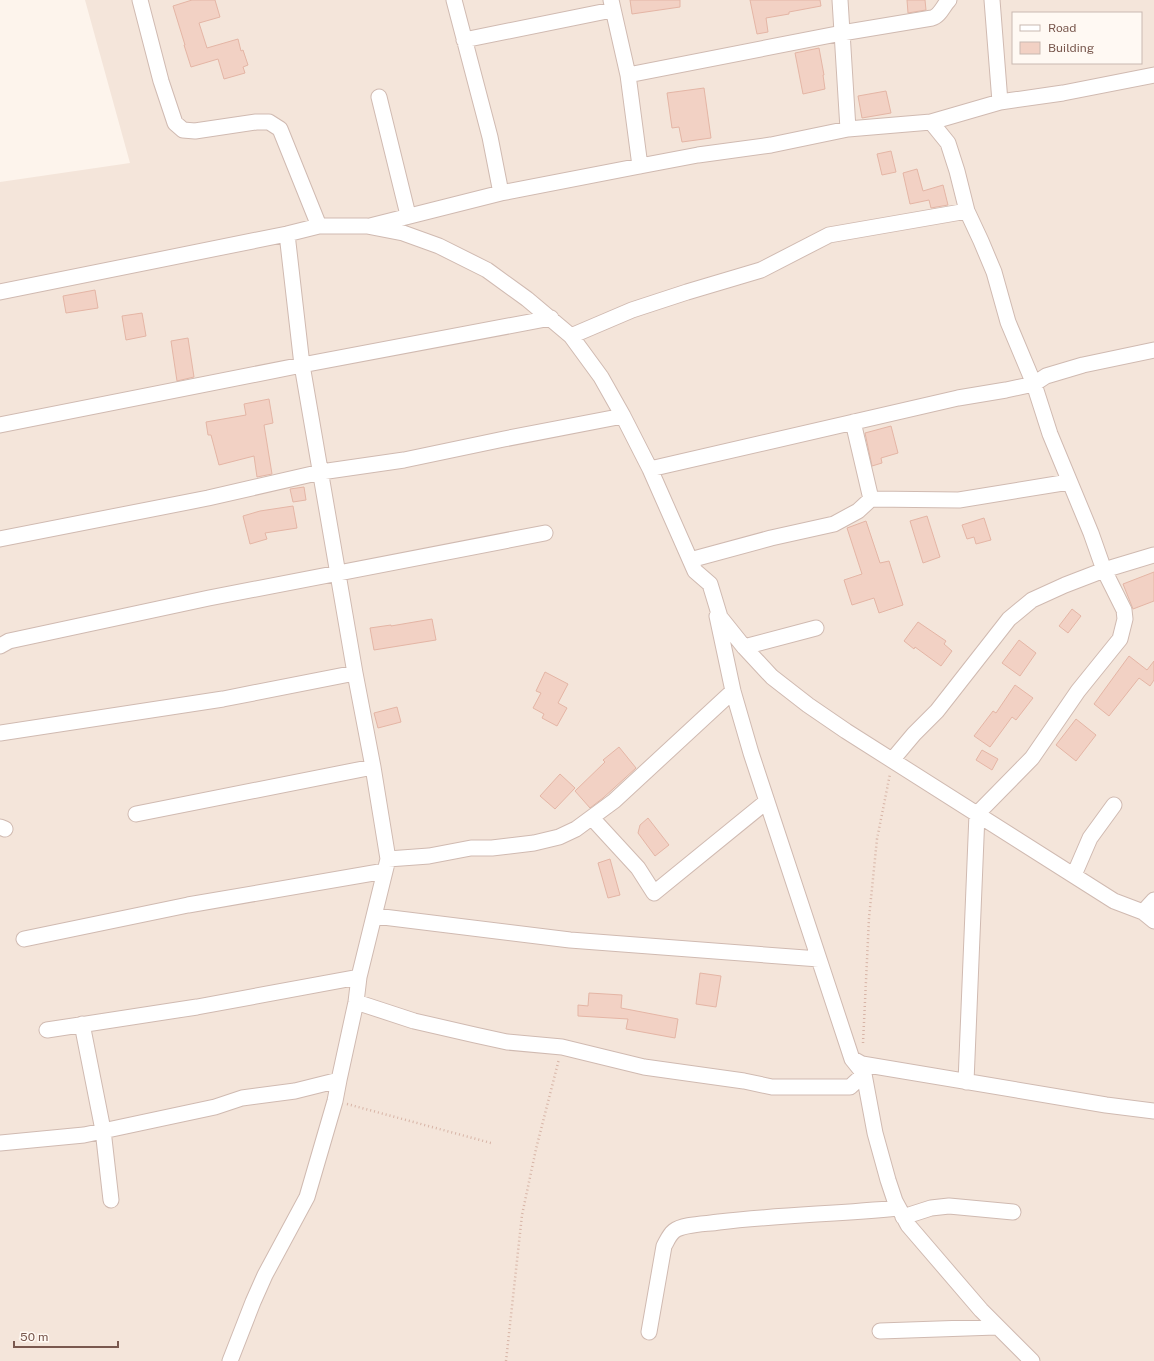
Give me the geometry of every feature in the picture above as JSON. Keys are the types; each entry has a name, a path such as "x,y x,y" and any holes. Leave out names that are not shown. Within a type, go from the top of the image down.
{"street":[{"path":"140,0 161,81 175,123 183,130 195,131 256,122 269,122 280,129 318,226"},
{"path":"454,0 490,138 501,193"},
{"path":"840,0 848,129"},
{"path":"628,75 842,33 937,17 945,4 950,0"},
{"path":"992,0 1000,102"},
{"path":"464,40 612,5 628,75 640,166"},
{"path":"367,226 501,193 640,166 698,155 771,145 848,129 931,122 1000,102 1063,93 1154,75"},
{"path":"379,97 408,215"},
{"path":"931,122 948,143 957,171 966,211 994,272 1008,322 1034,384 1050,434 1091,533 1104,570 1124,610 1124,619 1120,639 1078,691 1032,758 977,814 966,1082"},
{"path":"571,336 632,310 761,270 829,235 966,211"},
{"path":"0,292 287,234 318,226 367,226 403,234 439,246 486,270 527,299 571,336 601,377 623,416 650,470 695,571 710,584 720,617 744,647 772,677 808,705 1114,901 1149,916 1154,900"},
{"path":"230,1361 265,1275 307,1197 335,1101 356,1002 359,977 375,916 386,865 373,768 355,673 302,365 287,234"},
{"path":"0,425 302,365 551,318"},
{"path":"650,470 958,398 1034,384 1046,376 1083,365 1154,350"},
{"path":"0,539 208,498 321,472 404,460 623,416"},
{"path":"853,422 871,498"},
{"path":"690,560 771,538 834,524 858,511 871,498 959,500 1069,482"},
{"path":"0,646 9,641 209,598 545,532"},
{"path":"893,759 914,734 937,711 1009,619 1032,600 1104,570 1154,555"},
{"path":"710,584 733,691 751,753 819,959 859,1066 888,1180 901,1212 908,1225 996,1327 1032,1361"},
{"path":"744,647 816,628"},
{"path":"0,733 223,699 355,673"},
{"path":"24,939 429,856 471,848 492,848 534,843 559,837 576,829 614,801 733,691"},
{"path":"136,814 373,768"},
{"path":"592,818 638,868 654,893 767,801"},
{"path":"1074,875 1090,838 1114,805"},
{"path":"375,916 570,940 819,959"},
{"path":"47,1030 197,1007 359,977"},
{"path":"356,1002 414,1020 507,1042 562,1047 644,1067 744,1081 772,1087 850,1087 859,1066"},
{"path":"82,1024 103,1130 111,1200"},
{"path":"859,1066 1154,1111"},
{"path":"0,1142 84,1135 215,1107 242,1098 296,1091 339,1080"},
{"path":"649,1332 664,1246 668,1237 674,1230 702,1224 757,1218 853,1212 901,1212 949,1206 1013,1212"},
{"path":"880,1331 996,1327"}],"path":[{"path":"859,1066 869,918 877,839 893,759"},
{"path":"506,1361 522,1215 536,1149 562,1047"},
{"path":"335,1101 491,1143"}],"shaded area":[{"path":"85,0 1154,0 1154,1361 0,1361 0,182 130,163"}],"building":[{"path":"192,0 215,0 220,17 199,23 207,48 238,39 241,51 243,50 248,65 243,67 245,73 224,79 218,59 191,67 173,6"},
{"path":"630,0 680,0 680,7 632,14"},
{"path":"750,0 820,0 821,6 766,18 768,32 757,34"},
{"path":"907,0 925,0 926,10 908,13"},
{"path":"819,48 825,89 803,94 795,53"},
{"path":"704,88 711,138 682,142 679,127 672,128 667,93"},
{"path":"886,91 891,113 862,118 858,96"},
{"path":"891,151 896,172 882,175 877,154"},
{"path":"917,169 923,191 943,185 948,205 931,208 929,200 910,204 903,173"},
{"path":"95,290 98,308 66,313 63,296"},
{"path":"142,313 146,336 126,340 122,316"},
{"path":"188,338 194,377 177,381 171,341"},
{"path":"269,399 273,423 264,425 272,474 257,477 254,456 219,465 211,435 208,435 206,422 246,415 244,404"},
{"path":"891,426 898,453 881,458 882,463 872,466 865,433"},
{"path":"304,487 306,500 293,502 290,489"},
{"path":"293,506 297,528 265,533 267,539 250,544 243,516 260,511"},
{"path":"927,516 940,557 923,563 910,521"},
{"path":"984,518 991,540 976,544 974,537 967,539 962,525"},
{"path":"866,521 880,563 889,561 903,605 879,613 874,598 852,605 844,580 862,574 847,528"},
{"path":"1154,572 1154,601 1133,609 1123,584"},
{"path":"1072,609 1081,616 1068,633 1059,626"},
{"path":"432,619 436,640 374,650 370,628"},
{"path":"918,622 946,641 944,644 952,651 941,666 904,641"},
{"path":"1019,640 1036,653 1020,676 1002,663"},
{"path":"1129,656 1147,670 1154,661 1154,680 1150,686 1139,678 1109,716 1094,704"},
{"path":"545,672 568,684 558,703 567,708 557,726 542,718 544,714 533,708 541,693 536,691"},
{"path":"1015,685 1033,698 1016,720 1012,717 990,747 974,736 993,711 996,713"},
{"path":"397,707 401,722 378,728 374,713"},
{"path":"1076,719 1096,735 1076,761 1056,745"},
{"path":"619,747 636,768 590,808 575,791 605,762 603,760"},
{"path":"982,750 998,759 992,770 976,760"},
{"path":"560,774 575,788 555,809 540,796"},
{"path":"648,818 669,845 655,856 638,833 640,825"},
{"path":"610,859 620,895 608,898 598,863"},
{"path":"700,973 721,976 716,1007 696,1004"},
{"path":"589,993 622,995 621,1008 678,1019 675,1038 626,1029 628,1019 578,1016 578,1005 588,1006"}]}
